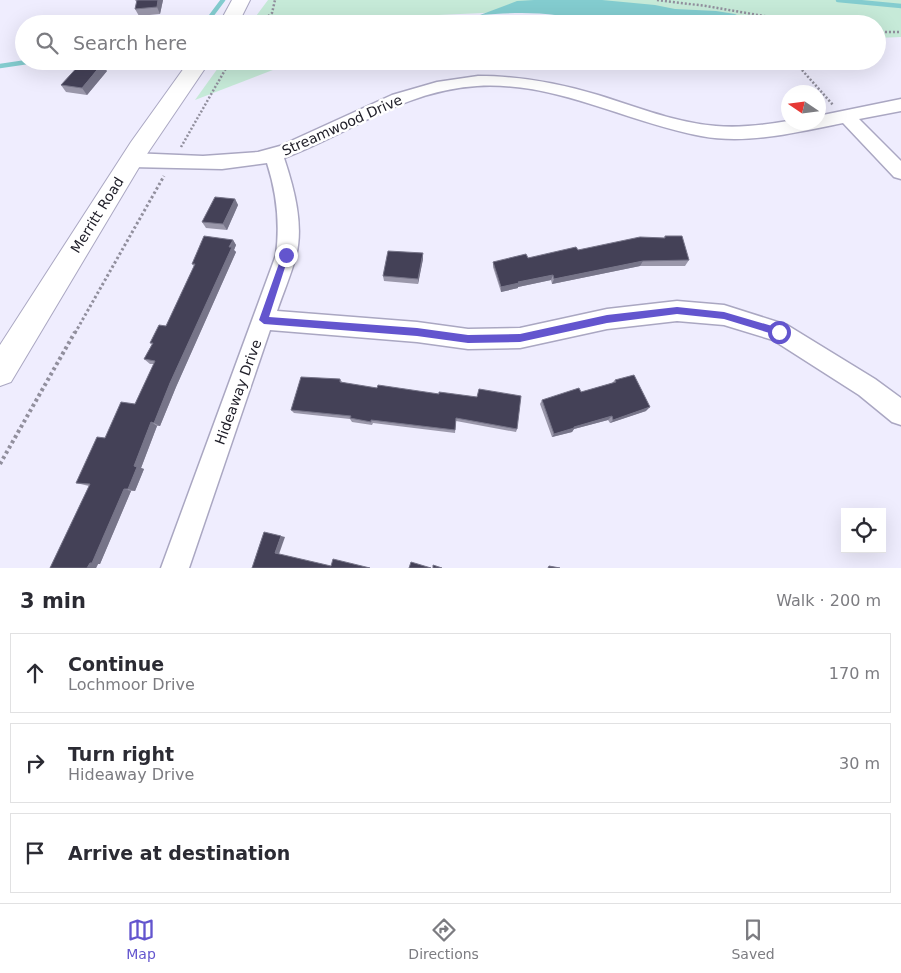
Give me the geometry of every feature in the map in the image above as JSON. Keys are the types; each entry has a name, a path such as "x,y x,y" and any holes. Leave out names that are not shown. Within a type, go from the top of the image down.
{"street":[{"path":"233,15 241,0"},
{"name":"Merritt Road","path":"0,372 131,160 194,70"},
{"name":"Streamwood Drive","path":"131,160 169,162 231,161 274,155 381,105 434,87 479,80 521,82 562,88 666,123 704,131 738,132 781,128"},
{"path":"826,121 901,105"},
{"path":"847,117 901,172"},
{"name":"Hideaway Drive","path":"175,568 286,255 289,217 286,194 274,155"},
{"path":"264,320 417,332 468,339 520,338 607,319 677,311 724,316 779,332 867,387 901,413"}],"path":[{"path":"270,15 275,0"},
{"path":"657,0 761,15"},
{"path":"886,32 901,32"},
{"path":"0,464 161,182 169,162 182,145 225,70"},
{"path":"802,70 833,105"}],"shaded area":[{"path":"268,0 901,0 901,37 886,38 886,15 561,15 527,11 438,15 257,15"},
{"path":"602,0 655,5 675,9 716,11 737,15 551,15 509,13 480,15 517,1"},
{"path":"217,70 273,70 195,100"}],"building":[{"path":"137,0 158,0 157,7 135,9"},
{"path":"75,70 97,70 82,88 61,85"},
{"path":"215,197 235,199 223,224 202,222"},
{"path":"204,236 233,240 229,247 232,247 170,383 154,423 151,422 134,466 137,467 128,489 124,489 92,563 87,568 50,568 90,484 76,483 97,437 105,438 121,402 135,404 155,361 144,359 153,343 150,343 159,325 166,326 195,264 192,264"},
{"path":"665,236 682,236 689,260 643,261 554,279 553,275 501,287 493,262 526,254 528,258 576,247 578,250 640,237 665,238"},
{"path":"388,251 423,253 418,279 383,276"},
{"path":"634,375 650,407 613,420 612,416 554,434 542,400 579,388 581,392"},
{"path":"301,377 340,379 340,382 377,388 378,385 439,394 439,392 477,397 479,389 521,396 517,429 456,418 455,430 371,420 371,422 350,418 351,416 291,410"},
{"path":"264,532 281,536 275,553 331,566 333,559 370,568 252,568"},
{"path":"411,562 431,568 409,568"}],"waterway":[{"path":"212,15 223,0"},
{"path":"838,0 901,6"},
{"path":"0,66 15,64"}],"route":[{"path":"286,255 264,320 417,332 468,339 520,338 607,319 677,311 724,316 779,332"}]}
